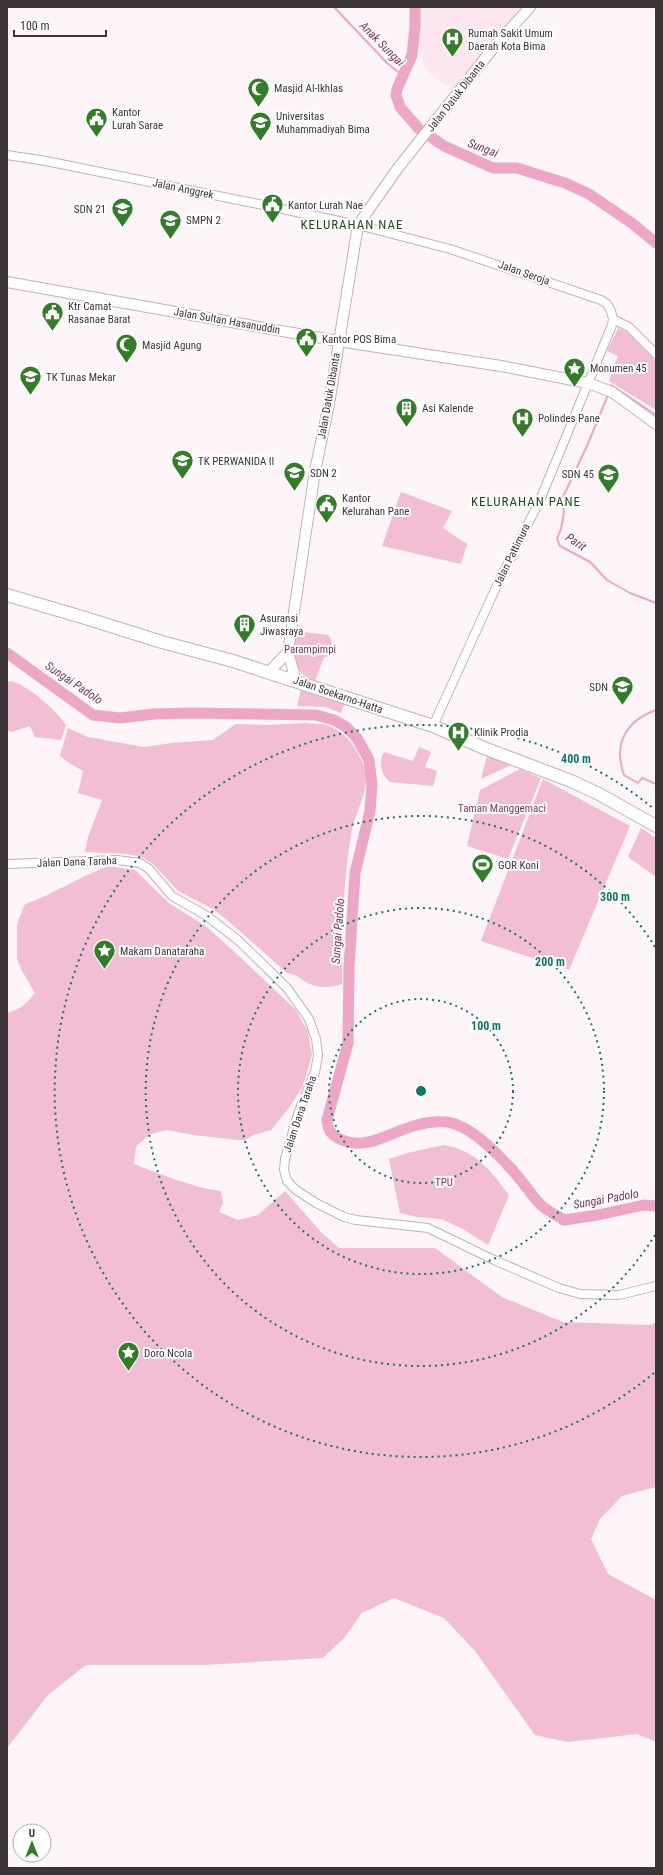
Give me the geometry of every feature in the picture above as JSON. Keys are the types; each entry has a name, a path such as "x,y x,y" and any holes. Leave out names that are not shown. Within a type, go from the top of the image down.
{"highway":[{"name":"Jalan Soekarno-Hatta","path":"7,595 162,642 269,672 434,726 484,748 578,784 656,826"}],"main road":[{"name":"Jalan Datuk Dibanta","path":"296,681 288,652 315,471 329,404 358,225 398,168 424,135 490,52 530,7"},
{"name":"Jalan Sultan Hasanuddin","path":"7,282 338,341 501,366 588,383 612,392 656,424"},
{"path":"269,672 288,652"}],"street":[{"name":"Jalan Anggrek","path":"7,155 46,161 358,225"},
{"name":"Jalan Seroja","path":"358,225 464,253 601,300 610,309 613,319"},
{"path":"588,383 613,319 629,328 656,354"},
{"name":"Jalan Pattimura","path":"434,726 498,583 540,500 588,383"},
{"name":"Jalan Dana Taraha","path":"7,864 117,860 140,863 149,869 172,896 207,916 239,941 287,988 309,1019 316,1039 318,1055 315,1072 298,1112 284,1159 284,1170 287,1181 296,1190 316,1203 344,1217 356,1220 428,1228 494,1260 559,1288 580,1294 619,1295 656,1286"}],"shaded area":[{"name":"Rumah Sakit Umum Daerah Kota Bima","path":"418,7 527,7 455,93 425,69 420,48"}],"green space":[{"path":"618,328 627,332 656,361 656,410 609,381 618,356 607,351"},
{"path":"401,492 452,511 443,528 467,544 461,564 382,546"},
{"name":"Parampimpi","path":"296,631 328,635 331,640 332,643 327,657 324,657 315,681 307,677 297,667 294,654"},
{"path":"10,681 25,687 41,699 62,719 66,725 61,740 35,737 30,726 12,732 7,730 7,682"},
{"path":"301,689 345,703 341,713 325,707 297,706"},
{"path":"305,723 326,725 335,729 346,737 355,748 364,766 366,774 365,790 352,830 346,868 342,984 326,987 314,986 306,983 295,975 287,973 213,909 178,891 153,864 142,857 126,854 85,852 88,837 102,800 78,793 83,771 60,756 68,728 88,737 144,747 213,740 236,724 266,725"},
{"path":"419,747 431,752 425,767 437,771 433,786 390,782 384,775 381,768 381,760 384,752 413,761"},
{"path":"487,756 511,765 481,779"},
{"name":"Taman Manggemaci","path":"520,769 541,778 508,859 467,846 480,790"},
{"path":"543,779 630,826 569,970 481,941"},
{"path":"641,828 656,838 656,877 628,857"},
{"path":"108,866 135,870 169,903 207,927 240,957 296,1010 308,1032 312,1055 303,1086 289,1108 271,1130 254,1135 245,1140 237,1140 193,1135 167,1130 151,1134 136,1146 134,1164 188,1184 221,1191 223,1203 219,1212 238,1220 258,1215 285,1191 321,1232 339,1248 435,1248 502,1297 563,1322 649,1325 656,1323 656,1487 622,1496 600,1519 591,1539 608,1574 656,1600 656,1742 637,1734 568,1742 535,1735 475,1651 444,1618 394,1598 362,1613 344,1638 323,1658 204,1665 86,1665 48,1695 7,1748 7,1013 23,1006 35,993 17,959 17,924 25,904"},
{"name":"TPU","path":"444,1145 466,1152 482,1163 509,1195 488,1245 461,1228 441,1219 417,1217 400,1213 389,1159 407,1153"}],"waterway":[{"name":"Anak Sungai","path":"334,7 387,63 402,75"},
{"name":"Sungai","path":"415,7 412,55 397,89 396,95 400,107 419,129 444,146 493,168 517,168 565,183 589,194 633,224 656,243"},
{"name":"Parit","path":"611,385 656,415"},
{"name":"Parit","path":"608,395 587,446 562,499 564,513 561,529 557,539 560,546 590,562 607,580 630,593 656,603"},
{"name":"Sungai Padolo","path":"7,653 93,715 120,718 154,714 192,713 316,715 334,720 346,727 357,738 369,760 372,785 370,811 355,873 349,967 348,1043 327,1120 328,1127 331,1132 342,1140 351,1143 361,1143 380,1139 428,1122 447,1122 456,1124 484,1142 508,1165 541,1206 564,1220 598,1215 644,1205 656,1206"},
{"name":"Parit","path":"656,710 637,720 630,727 621,743 620,753 624,775 638,783 642,778 656,784"}],"place":[{"name":"Rumah Sakit Umum Daerah Kota Bima","path":"453,58"},
{"name":"Masjid Al-Ikhlas","path":"258,108"},
{"name":"Kantor Lurah Sarae","path":"96,138"},
{"name":"Universitas Muhammadiyah Bima","path":"260,142"},
{"name":"Kantor Lurah Nae","path":"272,224"},
{"name":"SDN 21","path":"122,228"},
{"name":"SMPN 2","path":"170,240"},
{"name":"Ktr Camat Rasanae Barat","path":"52,332"},
{"name":"Kantor POS Bima","path":"307,358"},
{"name":"Masjid Agung","path":"126,364"},
{"name":"Monumen 45","path":"575,388"},
{"name":"TK Tunas Mekar","path":"30,396"},
{"name":"Asi Kalende","path":"406,428"},
{"name":"Polindes Pane","path":"522,438"},
{"name":"TK PERWANIDA II","path":"183,480"},
{"name":"SDN 2","path":"294,492"},
{"name":"SDN 45","path":"609,494"},
{"name":"Kantor Kelurahan Pane","path":"327,524"},
{"name":"Asuransi Jiwasraya","path":"245,644"},
{"name":"SDN","path":"623,706"},
{"name":"Klinik Prodia","path":"459,752"},
{"name":"GOR Koni","path":"482,884"},
{"name":"Makam Danataraha","path":"105,970"},
{"name":"Doro Ncola","path":"129,1372"}],"district":[{"name":"KELURAHAN NAE","path":"352,224"},
{"name":"KELURAHAN PANE","path":"526,501"}]}
